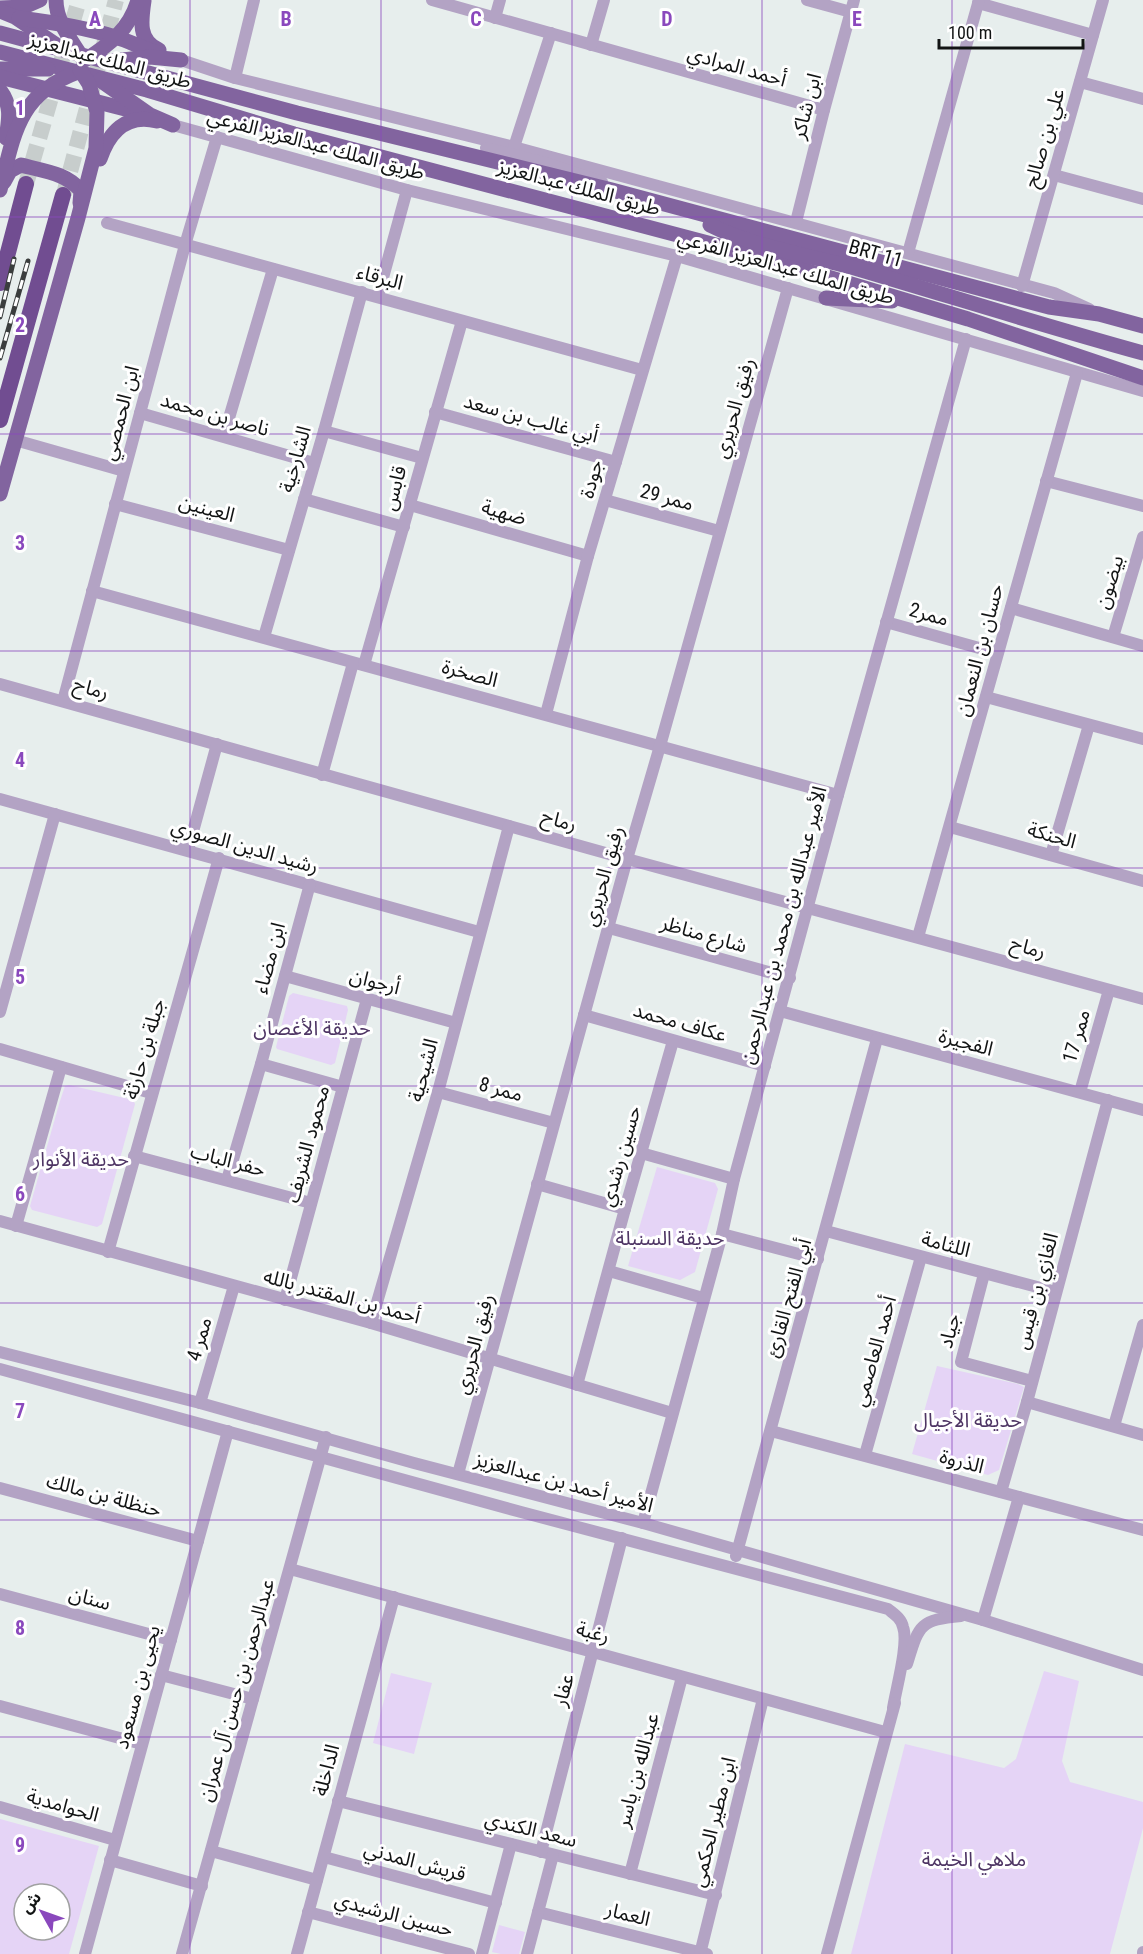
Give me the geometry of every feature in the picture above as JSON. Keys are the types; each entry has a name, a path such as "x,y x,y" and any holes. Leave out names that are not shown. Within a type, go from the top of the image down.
{"highway":[{"path":"0,283 26,184"},
{"path":"0,420 63,195"}],"main road":[{"path":"0,10 24,7 39,0"},
{"path":"0,494 96,148 98,112 83,66 61,24 56,0"},
{"path":"0,190 15,131 23,113 45,89 58,79 83,66 113,42 126,26 138,0"},
{"path":"144,0 141,23 143,34 155,48 181,60"},
{"path":"0,10 50,40 110,88 150,116"},
{"path":"15,17 61,24 115,37 181,60"},
{"path":"0,22 10,30 12,48 0,67"},
{"name":"طريق الملك عبدالعزيز","path":"0,33 297,113 612,190 1049,307 1098,314 1143,326"},
{"name":"طريق الملك عبدالعزيز","path":"0,52 147,90 294,134 761,257 968,319 1143,378"},
{"path":"0,67 58,69 142,57 181,60"},
{"path":"173,125 152,110 142,96 145,82 157,66 181,60"},
{"path":"0,78 36,85 150,116 173,125"},
{"path":"0,90 7,100 10,113 0,171"},
{"path":"78,218 111,134 123,124 149,119 173,125"},
{"path":"0,196 10,171 21,165 57,175 73,181 81,191 78,218"},
{"name":"BRT 11","path":"678,209 723,232 1143,353"},
{"path":"826,298 910,301"},
{"name":"BRT 11","path":"968,319 1016,323 1064,331"},
{"path":"0,481 14,443"}],"street":[{"path":"235,78 254,0"},
{"name":"أحمد المرادي","path":"432,0 824,110"},
{"path":"495,18 500,0"},
{"path":"591,45 604,0"},
{"path":"807,0 853,6"},
{"name":"علي بن صالح","path":"1022,286 1103,0"},
{"path":"908,253 979,1 1093,35"},
{"name":"ابن شاكر","path":"796,222 853,6"},
{"path":"514,147 550,33"},
{"path":"181,60 235,78 514,147 1054,293 1098,314"},
{"path":"1080,82 1143,99"},
{"name":"طريق الملك عبدالعزيز الفرعي","path":"173,125 407,190 677,256 1143,391"},
{"path":"462,135 484,147 595,178 612,190"},
{"name":"ابن الحمصي","path":"63,700 185,244 217,137"},
{"path":"1054,175 1143,199"},
{"path":"378,296 407,190"},
{"name":"البرقاء","path":"107,223 642,370"},
{"name":"جودة","path":"546,714 588,556 677,256"},
{"path":"224,435 273,269"},
{"name":"رفيق الحريري","path":"458,1474 627,859 788,288"},
{"name":"الشارخية","path":"264,637 362,292"},
{"name":"قابس","path":"322,775 404,527 462,321"},
{"name":"الأمير عبدالله بن محمد بن عبدالرحمن","path":"643,1523 838,795 966,339"},
{"name":"حسان بن النعمان","path":"918,937 1077,373"},
{"name":"أبي غالب بن سعد","path":"435,412 616,462"},
{"name":"ناصر بن محمد","path":"140,413 224,435 314,463"},
{"path":"324,431 422,458"},
{"path":"14,443 124,471"},
{"path":"1046,481 1143,506"},
{"path":"304,499 404,527"},
{"name":"ممر 29","path":"606,500 720,531"},
{"name":"العينين","path":"115,504 289,550"},
{"name":"ضهية","path":"410,505 588,556"},
{"name":"بيضون","path":"1113,637 1143,537"},
{"name":"الصخرة","path":"93,591 838,795"},
{"path":"1011,608 1143,646"},
{"name":"ممر2","path":"886,622 997,653"},
{"name":"رماح","path":"0,684 322,775 1143,999"},
{"path":"986,697 1143,739"},
{"path":"1051,855 1089,725"},
{"path":"188,850 217,744"},
{"name":"رشيد الدين الصوري","path":"0,799 479,932"},
{"path":"0,1011 55,814"},
{"name":"الشيحية","path":"371,1323 438,1092 509,826"},
{"name":"الحنكة","path":"950,827 1143,881"},
{"name":"جبلة بن حارثة","path":"108,1252 219,858"},
{"name":"ابن مضاء","path":"227,1180 310,885"},
{"name":"شارع مناظر","path":"609,928 790,978"},
{"name":"أرجوان","path":"285,976 456,1023"},
{"name":"ممر 17","path":"1080,1092 1109,990"},
{"name":"محمود الشريف","path":"285,1300 367,999"},
{"name":"الفجيرة","path":"780,1011 1143,1110"},
{"name":"عكاف محمد","path":"584,1015 765,1066"},
{"name":"أبي الفتح القارئ","path":"733,1567 878,1039"},
{"name":"حسين رشدي","path":"577,1385 624,1209 674,1041"},
{"path":"0,1049 151,1093"},
{"path":"261,1064 342,1087"},
{"path":"16,1226 61,1067"},
{"name":"ممر 8","path":"438,1092 554,1123"},
{"name":"الغازي بن قيس","path":"1001,1492 1108,1100"},
{"path":"641,1154 734,1179"},
{"name":"حفر الباب","path":"134,1156 311,1203"},
{"path":"537,1184 624,1209"},
{"name":"أحمد بن المقتدر بالله","path":"0,1221 371,1323 672,1413"},
{"name":"اللثامة","path":"826,1232 1056,1292"},
{"path":"722,1234 818,1259"},
{"name":"أحمد العاصمي","path":"865,1455 921,1257"},
{"path":"609,1271 704,1298"},
{"name":"جياد","path":"984,1274 961,1362 1032,1381"},
{"name":"ممر 4","path":"200,1403 234,1287"},
{"path":"1114,1426 1143,1325"},
{"name":"الأمير أحمد بن عبدالعزيز","path":"0,1352 200,1403 414,1463 643,1523 983,1620 1116,1661"},
{"name":"الأمير أحمد بن عبدالعزيز","path":"0,1369 888,1609 903,1624 906,1636 893,1708"},
{"path":"1027,1402 1143,1435"},
{"name":"يحيى بن مسعود","path":"85,1954 228,1431"},
{"name":"الذروة","path":"771,1431 1143,1530"},
{"name":"عبدالرحمن بن حسن آل عمران","path":"183,1954 326,1437"},
{"path":"410,1480 414,1463"},
{"name":"حنظلة بن مالك","path":"0,1488 198,1541"},
{"path":"983,1620 1019,1497"},
{"name":"عفار","path":"527,1954 538,1912 547,1853 593,1652 622,1538"},
{"name":"رغبة","path":"290,1569 885,1732"},
{"name":"سنان","path":"0,1594 171,1640"},
{"name":"الداخلة","path":"297,1954 394,1597"},
{"path":"828,1954 866,1816 885,1732 916,1637 924,1626 935,1620 967,1616"},
{"path":"1116,1661 1143,1665"},
{"path":"1116,1661 1143,1670"},
{"path":"161,1675 253,1699"},
{"name":"عبدالله بن ياسر","path":"630,1874 682,1677"},
{"name":"ابن مطير الحكمي","path":"703,1953 763,1699"},
{"path":"0,1706 142,1744"},
{"name":"سعد الكندي","path":"338,1801 716,1895"},
{"name":"الحوامدية","path":"0,1808 115,1840"},
{"path":"482,1954 511,1844"},
{"path":"211,1851 317,1880"},
{"name":"قريش المدني","path":"324,1857 496,1903"},
{"path":"110,1860 202,1886"},
{"name":"حسين الرشيدي","path":"308,1912 469,1954"},
{"name":"العمار","path":"538,1912 703,1953"}],"green space":[{"name":"حديقة الأغصان","path":"293,993 347,1006 348,1010 335,1063 331,1065 277,1049 289,996"},
{"name":"حديقة الأنوار","path":"65,1086 133,1100 135,1104 102,1224 97,1227 32,1210 30,1206 60,1101"},
{"name":"حديقة السنبلة","path":"657,1167 715,1183 718,1189 695,1272 680,1280 628,1266"},
{"name":"حديقة الأجيال","path":"937,1366 1024,1387 999,1470 988,1475 912,1454"},
{"name":"ملاهي الخيمة","path":"1044,1671 1079,1681 1062,1761 1070,1782 1143,1802 1143,1828 1110,1954 851,1954 905,1744 1004,1768 1016,1759"},
{"path":"391,1673 432,1683 414,1754 373,1743"},
{"path":"0,1819 99,1846 69,1954 0,1954"},
{"path":"499,1925 525,1932 519,1954 492,1952"}],"tunnel":[{"path":"26,184 79,0"},
{"path":"64,194 116,0"}],"railway":[{"path":"0,317 14,259"},
{"path":"0,358 28,261"}]}
